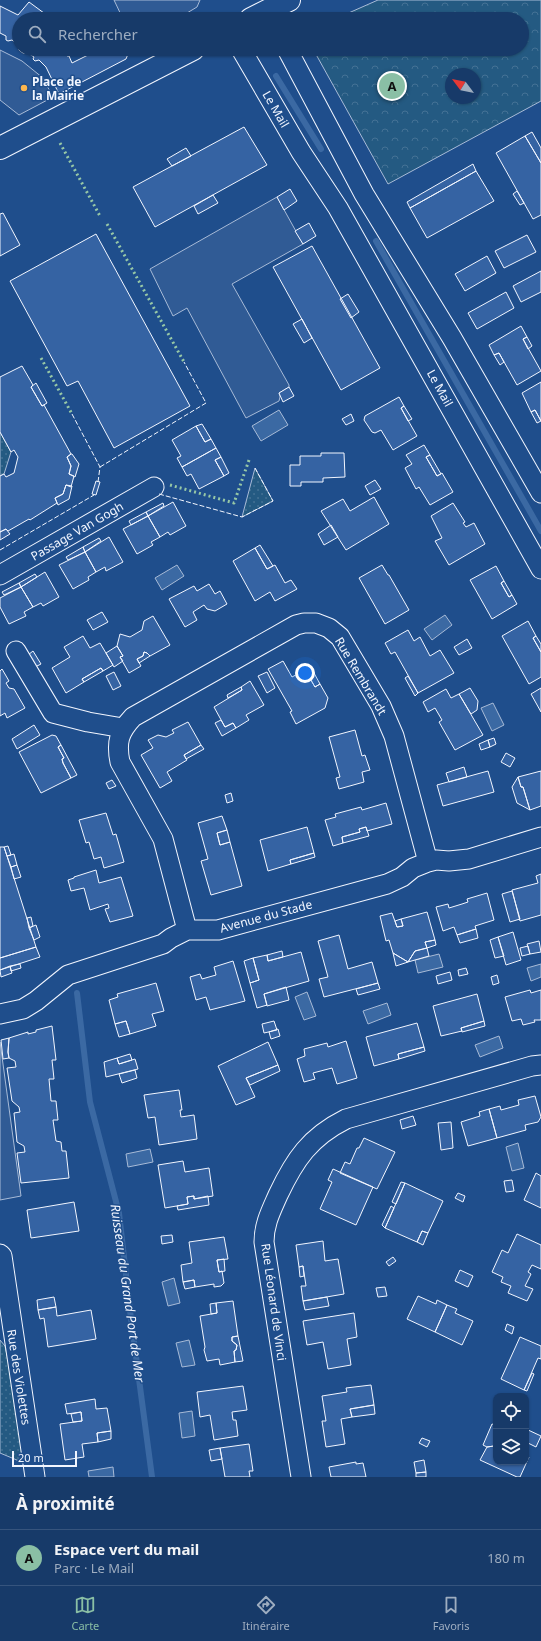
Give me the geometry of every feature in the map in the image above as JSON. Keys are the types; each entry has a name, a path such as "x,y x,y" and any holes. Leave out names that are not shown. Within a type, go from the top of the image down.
{"street":[{"path":"269,12 289,0"},
{"path":"0,148 179,56"},
{"name":"Le Mail","path":"245,56 301,152 338,208 541,569"},
{"path":"291,56 364,194 452,338 541,493"},
{"path":"338,208 364,194"},
{"name":"Passage Van Gogh","path":"0,575 154,487"},
{"name":"Rue Rembrandt","path":"123,728 133,718 296,625 316,623 328,628 340,637 381,706 394,736 428,862"},
{"path":"16,651 53,713 88,722 123,728 119,739 118,750 120,762 163,839 187,930"},
{"name":"Avenue du Stade","path":"0,1014 23,1009 36,1001 68,975 163,944 187,930 218,930 387,884 402,877 413,868 428,862 436,860 449,861 469,858 541,837"},
{"name":"Rue Léonard de Vinci","path":"300,1477 264,1242 264,1230 267,1218 292,1167 305,1149 317,1137 330,1127 346,1119 532,1066 541,1065"},
{"name":"Rue des Violettes","path":"0,1254 2,1256 6,1323 35,1477"}],"green space":[{"path":"378,0 541,0 541,101 388,184 317,56 529,56 529,12 351,12"},
{"path":"0,432 11,452 4,474 0,476"},
{"path":"255,468 273,501 242,517"},
{"path":"0,1340 5,1346 8,1360 24,1463 0,1453"}],"shaded area":[{"path":"114,0 200,0 197,7 189,12 120,12"},
{"name":"Place de la Mairie","path":"0,50 22,61 43,78 53,97 19,115 0,100"},
{"path":"277,197 303,244 232,284 289,387 279,393 279,401 246,418 187,308 173,316 150,269"},
{"path":"279,410 288,425 261,441 252,426"},
{"path":"177,565 184,576 162,590 155,578"},
{"path":"445,615 452,625 432,640 424,629"},
{"path":"493,703 504,725 492,731 481,708"},
{"path":"439,954 443,967 418,973 415,960"},
{"path":"541,964 541,977 531,981 527,968"},
{"path":"307,992 316,1016 304,1020 295,997"},
{"path":"387,1003 391,1015 368,1024 363,1011"},
{"path":"499,1036 503,1048 480,1057 475,1045"},
{"path":"0,1042 21,1196 0,1200"},
{"path":"518,1143 524,1168 512,1171 506,1147"},
{"path":"150,1149 153,1162 128,1167 126,1154"},
{"path":"174,1278 180,1303 168,1306 162,1282"},
{"path":"189,1340 195,1365 182,1367 176,1343"},
{"path":"192,1411 195,1436 182,1438 179,1413"},
{"path":"113,1467 114,1477 89,1477 88,1471"}],"building":[{"path":"29,2 43,12 21,12"},
{"path":"0,6 12,12 12,40 6,40 6,36 0,33"},
{"path":"32,56 69,56 72,63 86,56 127,56 126,59 59,94 46,67 39,60 35,61 33,59 34,57"},
{"path":"244,127 267,165 155,227 133,187"},
{"path":"532,132 541,148 541,163 525,136"},
{"path":"525,136 541,163 541,215 533,219 496,153"},
{"path":"186,148 191,156 172,166 167,159"},
{"path":"473,164 476,171 410,208 407,202"},
{"path":"476,171 494,201 427,238 410,208"},
{"path":"290,189 297,201 284,210 277,197"},
{"path":"517,191 524,203 520,205 513,194"},
{"path":"213,195 218,203 198,214 194,206"},
{"path":"3,213 20,245 0,256 0,214"},
{"path":"309,223 316,236 303,244 295,231"},
{"path":"96,234 190,406 114,448 78,381 67,386 10,281"},
{"path":"527,235 536,252 504,268 495,251"},
{"path":"312,246 380,368 341,390 273,267"},
{"path":"487,256 496,273 465,291 455,274"},
{"path":"541,271 541,292 521,302 513,286"},
{"path":"506,292 514,308 477,329 468,313"},
{"path":"348,294 359,312 351,318 340,299"},
{"path":"302,319 312,338 304,343 293,324"},
{"path":"521,326 527,337 523,339 541,371 517,385 499,353 494,355 489,345"},
{"path":"527,337 532,346 528,349 523,339"},
{"path":"499,353 504,362 500,365 494,355"},
{"path":"22,366 33,385 31,387 42,406 44,405 71,454 67,457 71,466 69,474 74,476 71,487 66,485 63,494 55,498 57,503 30,520 29,519 8,531 6,529 0,532 0,476 4,474 6,477 14,473 18,457 14,450 11,452 0,432 0,377"},
{"path":"541,382 541,421 535,410 531,412 522,393"},
{"path":"36,383 47,403 42,406 31,387"},
{"path":"289,387 294,396 283,402 279,393"},
{"path":"399,397 404,406 401,408 417,436 393,450 381,430 375,433 372,432 364,420 365,416"},
{"path":"404,406 412,419 408,421 401,408"},
{"path":"535,410 541,421 537,423 531,412"},
{"path":"351,414 354,421 346,425 342,419"},
{"path":"202,424 211,439 205,442 196,426"},
{"path":"196,426 205,442 211,439 216,448 182,467 177,458 181,456 172,440"},
{"path":"424,445 430,455 426,457 437,476 442,473 453,492 430,505 419,487 416,489 405,468 412,464 406,455"},
{"path":"216,448 221,457 215,460 224,476 199,489 191,474 187,476 182,467"},
{"path":"321,453 344,453 345,477 323,478 323,482 301,482 301,486 290,486 290,465 300,465 300,456 321,456"},
{"path":"71,454 79,464 75,477 69,474 71,466 67,457"},
{"path":"430,455 441,474 437,476 426,457"},
{"path":"221,457 229,473 224,476 215,460"},
{"path":"375,480 381,489 370,495 365,486"},
{"path":"96,481 100,482 96,495 92,494"},
{"path":"66,485 72,486 69,499 58,505 55,498 63,494"},
{"path":"374,497 389,524 346,550 321,511 343,499 350,511"},
{"path":"173,502 186,526 170,535 168,532 160,537 148,516"},
{"path":"163,503 164,506 148,516 146,512"},
{"path":"453,503 465,522 463,523 466,527 474,523 485,544 449,565 435,541 442,538 431,516"},
{"path":"146,512 148,516 131,525 129,521"},
{"path":"148,516 160,537 151,542 153,545 137,554 123,529"},
{"path":"331,525 338,537 324,545 318,534"},
{"path":"6,529 10,534 0,540 0,532"},
{"path":"109,537 123,562 106,571 105,567 96,572 85,552"},
{"path":"99,538 101,541 85,552 83,547"},
{"path":"260,545 273,566 267,569 255,548"},
{"path":"83,547 85,552 68,560 66,557"},
{"path":"255,548 267,569 275,565 285,583 291,580 297,589 275,601 270,592 255,601 233,561"},
{"path":"85,552 96,572 88,577 89,580 73,589 59,565"},
{"path":"382,565 409,610 385,624 359,578"},
{"path":"496,566 504,581 501,583 509,597 512,595 517,604 492,619 470,580"},
{"path":"45,572 59,597 43,606 41,603 33,607 21,587"},
{"path":"35,574 37,577 21,587 19,583"},
{"path":"504,581 512,595 509,597 501,583"},
{"path":"19,583 21,587 4,595 2,592"},
{"path":"209,584 215,594 220,591 227,604 215,611 207,609 204,605 193,612 197,620 185,627 169,599 194,586 197,591"},
{"path":"21,587 33,607 24,612 26,616 9,624 0,607 0,598"},
{"path":"102,612 108,622 93,630 87,620"},
{"path":"153,616 170,645 150,656 144,652 143,656 137,659 141,666 129,673 120,657 123,656 117,646 120,634 130,637 142,630 144,621"},
{"path":"528,621 536,636 533,638 541,652 541,677 529,684 502,636"},
{"path":"408,630 414,641 420,637 430,656 440,650 454,673 418,693 395,652 391,654 385,643"},
{"path":"83,636 90,648 100,643 113,665 103,671 101,668 82,679 84,682 66,693 52,668 70,657 64,647"},
{"path":"536,636 541,644 541,652 533,638"},
{"path":"467,639 472,648 459,655 454,647"},
{"path":"117,646 123,656 120,657 123,661 114,667 106,653"},
{"path":"33,651 41,664 35,667 28,655"},
{"path":"144,652 150,656 139,663 137,659 143,656"},
{"path":"283,661 292,677 305,670 315,687 320,684 328,698 325,708 296,724 290,712 292,711 268,669"},
{"path":"101,668 103,671 84,682 82,679"},
{"path":"2,669 9,681 6,683 9,688 14,689 25,708 7,718 5,713 0,716 0,671"},
{"path":"305,670 314,673 320,684 315,687"},
{"path":"114,672 121,686 113,690 106,676"},
{"path":"267,672 275,688 267,693 258,676"},
{"path":"408,676 418,693 415,696 405,678"},
{"path":"250,681 264,705 246,715 249,720 236,728 233,723 225,727 214,707 242,690 241,687"},
{"path":"241,687 242,690 228,698 227,695"},
{"path":"470,688 478,701 477,710 471,714 459,694"},
{"path":"541,688 541,712 531,694"},
{"path":"446,689 451,698 459,694 483,735 455,750 439,722 442,720 435,708 428,712 423,702"},
{"path":"221,720 225,727 233,723 236,728 222,736 215,723"},
{"path":"188,722 201,745 184,755 187,760 167,772 172,781 160,788 141,755 153,748 148,740 158,735 166,737 174,733 172,730"},
{"path":"34,725 40,735 17,749 12,739"},
{"path":"355,730 362,756 365,755 370,770 362,772 364,782 339,789 336,778 340,777 329,737"},
{"path":"52,735 56,736 61,745 58,747 64,758 62,759 63,763 71,778 41,793 19,752"},
{"path":"494,738 496,744 490,747 488,740"},
{"path":"488,740 490,747 481,750 479,744"},
{"path":"61,745 77,775 71,778 63,763 62,759 64,758 58,747"},
{"path":"201,745 204,749 186,759 184,755"},
{"path":"506,753 515,758 510,767 501,762"},
{"path":"464,767 467,777 449,782 446,773"},
{"path":"488,771 494,792 443,806 437,785"},
{"path":"541,771 541,806 530,810 523,787 521,787 518,777"},
{"path":"518,777 521,787 523,787 530,810 517,803 512,787"},
{"path":"112,780 116,786 109,789 106,783"},
{"path":"231,793 233,801 227,803 225,795"},
{"path":"386,803 392,824 367,831 366,827 359,829 360,832 342,837 343,843 333,846 325,820 336,817 335,814 361,807 362,810"},
{"path":"106,813 113,835 116,834 124,862 104,868 101,857 94,859 89,842 86,843 79,820"},
{"path":"222,816 227,830 217,833 220,845 230,842 242,886 211,895 201,861 208,859 198,823"},
{"path":"307,827 314,853 290,860 291,864 268,871 260,840"},
{"path":"366,827 369,836 343,843 342,837 360,832 359,829"},
{"path":"227,830 230,842 220,845 217,833"},
{"path":"8,846 11,855 7,856 4,847"},
{"path":"0,847 4,847 36,947 0,958"},
{"path":"314,853 315,857 291,864 290,860"},
{"path":"14,854 17,865 11,867 7,856"},
{"path":"17,865 21,877 14,879 11,867"},
{"path":"96,870 99,883 121,877 133,916 110,922 105,909 109,908 108,904 90,910 84,888 71,891 68,880"},
{"path":"541,874 541,915 520,921 512,890 538,883 536,876"},
{"path":"512,891 520,919 510,922 502,894"},
{"path":"487,893 494,920 475,926 476,929 457,935 454,927 443,931 436,907 448,904 449,908 468,902 467,899"},
{"path":"427,912 435,940 425,942 427,948 415,951 408,962 393,953 389,940 386,941 380,916 392,913 397,927 403,926 401,919"},
{"path":"31,917 33,926 29,928 27,918"},
{"path":"401,919 403,926 397,927 395,921"},
{"path":"36,925 40,937 34,940 29,928"},
{"path":"476,929 478,938 460,943 457,935"},
{"path":"513,932 521,960 506,965 498,937"},
{"path":"339,935 348,969 372,962 378,983 324,997 319,979 328,977 318,941"},
{"path":"498,937 504,956 495,958 490,940"},
{"path":"435,940 436,945 427,948 425,942"},
{"path":"539,941 541,952 530,954 527,944"},
{"path":"528,946 530,954 522,956 520,948"},
{"path":"36,947 40,957 0,970 0,958"},
{"path":"427,948 429,956 408,962 415,951"},
{"path":"282,951 283,957 268,961 267,955"},
{"path":"301,952 309,981 264,994 267,1005 257,1008 250,983 259,980 253,958 267,955 268,961"},
{"path":"393,953 408,962 396,966"},
{"path":"253,958 259,980 250,983 244,961"},
{"path":"233,961 245,1001 210,1010 206,997 196,1000 190,977 200,974 202,979 216,975 214,967"},
{"path":"20,964 21,968 11,971 10,966"},
{"path":"10,966 12,973 1,977 0,970"},
{"path":"466,968 468,974 459,976 458,970"},
{"path":"450,972 452,980 438,984 436,976"},
{"path":"497,975 499,983 493,985 491,977"},
{"path":"156,983 164,1011 152,1014 156,1026 130,1034 126,1021 115,1024 109,1000 118,997 117,994"},
{"path":"378,983 380,989 358,995 356,989"},
{"path":"286,987 289,1000 267,1006 264,994"},
{"path":"530,990 531,993 541,990 541,1020 534,1020 535,1022 523,1025 521,1019 512,1021 505,997"},
{"path":"477,994 484,1021 461,1028 462,1031 441,1036 433,1006"},
{"path":"126,1021 130,1034 119,1037 115,1024"},
{"path":"274,1021 277,1030 264,1033 262,1024"},
{"path":"484,1021 485,1026 462,1032 461,1028"},
{"path":"417,1023 424,1047 398,1054 399,1059 374,1066 366,1037"},
{"path":"52,1026 56,1060 52,1060 54,1079 49,1079 51,1101 56,1101 58,1120 53,1120 56,1141 61,1142 62,1151 66,1151 69,1178 21,1183 17,1153 25,1152 24,1146 17,1142 14,1113 20,1112 19,1107 12,1101 7,1068 16,1067 15,1061 9,1058 9,1038 28,1032 28,1034 36,1032 36,1030"},
{"path":"278,1029 280,1036 271,1039 269,1032"},
{"path":"9,1038 9,1058 3,1059 1,1040"},
{"path":"346,1041 357,1078 337,1084 332,1068 313,1073 315,1079 304,1082 297,1059 305,1056 304,1049 327,1043 328,1047"},
{"path":"268,1042 278,1065 246,1078 255,1097 236,1105 218,1066"},
{"path":"424,1047 425,1051 399,1059 398,1054"},
{"path":"130,1054 132,1060 119,1064 117,1058"},
{"path":"117,1058 119,1064 135,1059 138,1069 106,1077 104,1062"},
{"path":"278,1065 280,1071 250,1085 246,1078"},
{"path":"135,1070 137,1078 122,1083 119,1074"},
{"path":"179,1090 182,1110 180,1110 181,1117 194,1115 197,1139 159,1145 155,1117 148,1118 144,1095"},
{"path":"535,1096 541,1117 538,1122 525,1125 526,1130 497,1138 489,1109 500,1106 501,1110 519,1105 518,1100"},
{"path":"489,1109 497,1138 468,1146 461,1122 480,1116 479,1112"},
{"path":"413,1116 416,1125 402,1129 400,1120"},
{"path":"451,1122 453,1148 441,1150 438,1123"},
{"path":"364,1138 395,1152 377,1189 340,1173 345,1162 350,1164 357,1148 359,1148"},
{"path":"183,1161 185,1172 209,1168 213,1196 194,1199 194,1196 187,1197 188,1204 165,1208 158,1165"},
{"path":"333,1169 373,1187 356,1225 320,1209 332,1182 328,1180"},
{"path":"536,1173 541,1176 541,1208 524,1200"},
{"path":"512,1180 514,1191 506,1192 504,1181"},
{"path":"401,1182 405,1183 396,1204 392,1202"},
{"path":"405,1183 443,1201 428,1233 422,1231 417,1242 385,1228"},
{"path":"458,1193 465,1196 463,1202 455,1198"},
{"path":"194,1196 194,1199 208,1196 209,1205 178,1210 177,1206 188,1204 187,1197"},
{"path":"74,1202 79,1231 31,1238 27,1210"},
{"path":"391,1206 394,1208 385,1228 382,1225"},
{"path":"422,1231 428,1233 423,1245 417,1242"},
{"path":"517,1234 541,1245 541,1269 532,1265 528,1272 531,1274 525,1286 533,1289 527,1301 508,1293 511,1286 501,1282 503,1277 492,1272 502,1250 508,1253"},
{"path":"172,1235 173,1242 162,1244 161,1236"},
{"path":"224,1237 228,1259 217,1260 219,1272 222,1271 224,1283 221,1286 214,1287 214,1284 195,1287 194,1280 183,1282 181,1265 192,1263 189,1242"},
{"path":"323,1241 325,1261 338,1259 344,1294 303,1301 301,1286 306,1286 303,1266 299,1267 296,1245"},
{"path":"393,1257 396,1261 389,1266 386,1262"},
{"path":"224,1259 225,1271 219,1272 217,1260"},
{"path":"303,1266 304,1276 300,1277 299,1267"},
{"path":"460,1270 473,1276 468,1287 455,1281"},
{"path":"194,1280 195,1287 185,1289 183,1282"},
{"path":"385,1287 387,1296 378,1297 376,1288"},
{"path":"418,1296 436,1304 437,1300 447,1305 435,1332 407,1319"},
{"path":"54,1297 56,1307 38,1310 37,1300"},
{"path":"327,1297 329,1306 305,1310 303,1301"},
{"path":"233,1301 238,1336 232,1337 232,1341 237,1345 236,1350 234,1351 235,1362 220,1365 219,1359 207,1361 204,1350 205,1347 200,1316 217,1313 216,1303"},
{"path":"216,1303 217,1313 211,1314 210,1304"},
{"path":"447,1305 457,1309 455,1313 473,1321 462,1345 435,1332"},
{"path":"56,1307 57,1316 91,1310 96,1339 48,1347 44,1318 40,1319 38,1310"},
{"path":"354,1313 357,1337 347,1339 351,1365 328,1369 323,1342 307,1345 303,1321"},
{"path":"507,1324 514,1327 512,1334 505,1330"},
{"path":"238,1336 243,1361 235,1362 234,1351 236,1350 237,1345 232,1341 232,1337"},
{"path":"520,1337 541,1346 541,1359 538,1358 524,1390 501,1379"},
{"path":"532,1373 534,1374 527,1391 524,1390"},
{"path":"371,1385 374,1405 350,1409 352,1417 341,1419 345,1444 326,1447 322,1421 326,1421 322,1396 347,1392 346,1388"},
{"path":"243,1386 247,1410 232,1412 233,1420 236,1420 238,1436 214,1440 210,1415 200,1417 197,1392"},
{"path":"95,1399 96,1409 107,1408 111,1431 97,1433 98,1442 82,1444 84,1457 65,1460 60,1424 82,1421 81,1412 67,1414 65,1404"},
{"path":"374,1405 375,1414 352,1417 350,1409"},
{"path":"81,1412 82,1421 73,1422 71,1414"},
{"path":"493,1424 493,1446 487,1447 483,1445"},
{"path":"529,1430 541,1436 536,1447 529,1444"},
{"path":"111,1431 111,1439 98,1442 97,1433"},
{"path":"422,1438 430,1441 427,1447 419,1443"},
{"path":"249,1444 253,1471 249,1471 250,1477 225,1477 220,1448"},
{"path":"493,1446 493,1465 525,1465 520,1477 480,1460 487,1447"},
{"path":"220,1448 222,1459 211,1461 209,1450"},
{"path":"424,1460 426,1472 416,1473 414,1462"},
{"path":"356,1462 356,1464 363,1463 366,1477 331,1477 329,1467"},
{"path":"426,1472 426,1477 416,1477 416,1473"}],"waterway":[{"path":"276,76 321,149"},
{"path":"376,241 541,531"},
{"name":"Ruisseau du Grand Port de Mer","path":"77,993 90,1102 119,1213 131,1319 152,1477"}],"hedge":[{"path":"60,143 100,216"},
{"path":"107,224 184,362"},
{"path":"41,358 72,414"},
{"path":"170,485 234,503 249,460"}],"fence":[{"path":"100,467 206,403 184,362"},
{"path":"72,414 100,467 98,482"},
{"path":"159,494 242,517 273,501 255,468"},
{"path":"0,550 94,495"}],"place":[{"name":"Espace vert du mail","path":"392,86"},
{"name":"Place de la Mairie","path":"24,88"}]}
